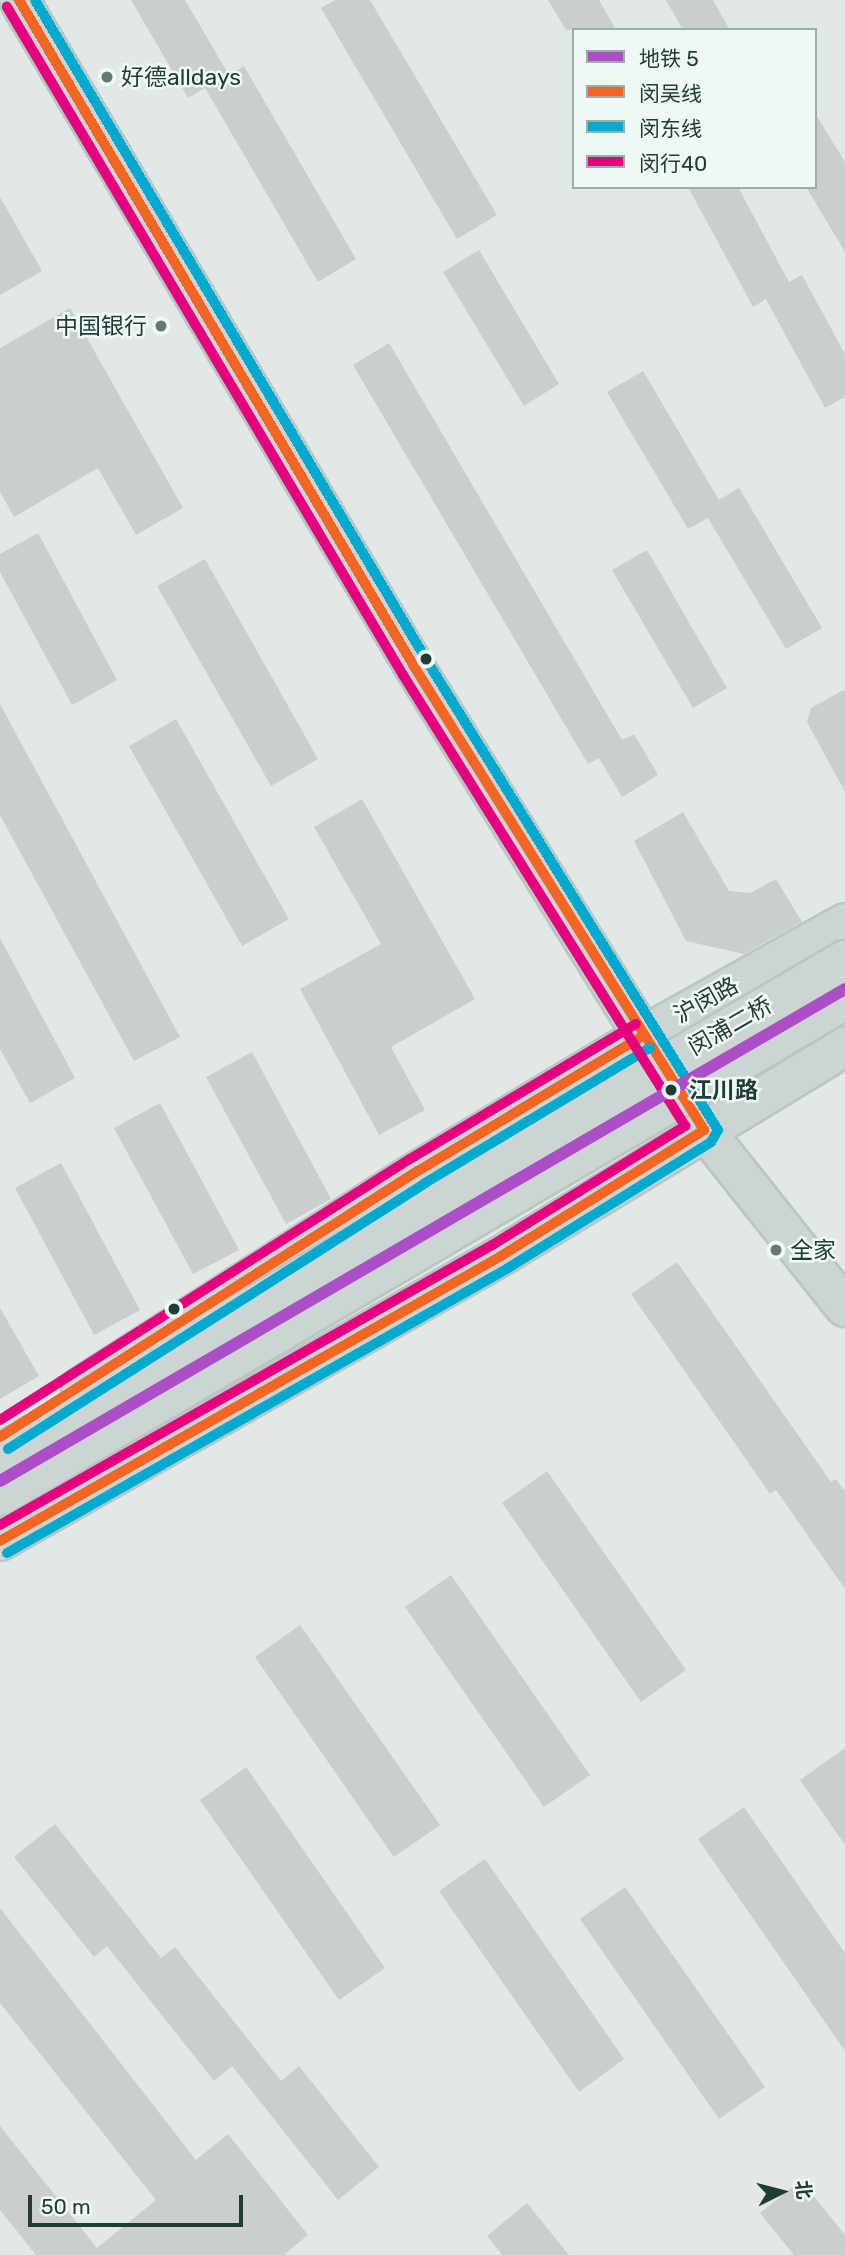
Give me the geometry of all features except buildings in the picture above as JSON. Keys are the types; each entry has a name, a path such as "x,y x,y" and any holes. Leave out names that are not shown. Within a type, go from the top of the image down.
{"main road":[{"path":"19,0 408,656 643,1036 704,1130 845,1307"},
{"name":"沪闵路","path":"0,1437 418,1171 643,1036 845,923"},
{"name":"闵浦二桥","path":"0,1454 845,960"},
{"name":"闵浦二桥","path":"0,1496 845,1000"},
{"path":"0,1541 501,1256 704,1130 845,1047"}],"metro line":[{"name":"5","path":"0,1481 845,989"}],"transit line":[{"name":"闵吴线","path":"0,1541 501,1256 704,1130 415,668 19,0"},
{"name":"闵东线","path":"7,1553 508,1268 711,1142 718,1130 427,661 35,0"},
{"name":"闵行40","path":"0,1525 494,1244 685,1126 403,675 7,7"},
{"name":"闵行40","path":"0,1420 410,1159 636,1024"},
{"name":"闵吴线","path":"0,1437 418,1171 643,1036"},
{"name":"闵东线","path":"8,1449 425,1183 650,1048"}],"place":[{"name":"好德alldays","path":"107,77"},
{"name":"中国银行","path":"161,326"},
{"name":"江川路","path":"671,1090"},
{"name":"全家","path":"776,1250"}]}
